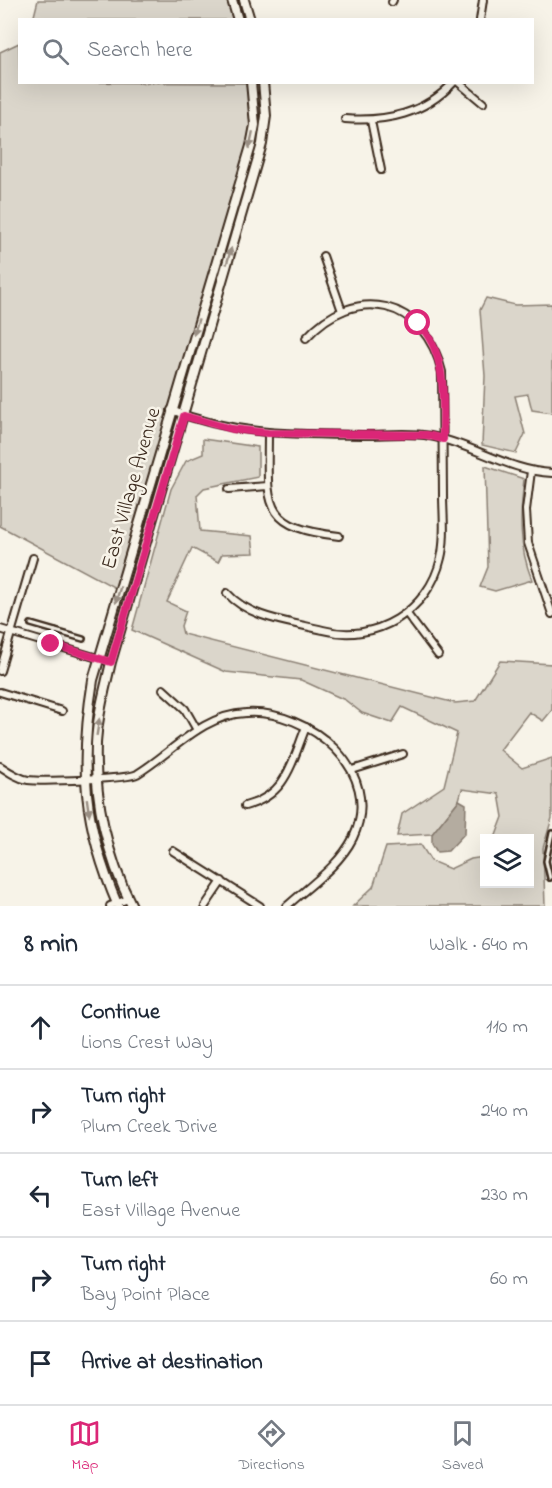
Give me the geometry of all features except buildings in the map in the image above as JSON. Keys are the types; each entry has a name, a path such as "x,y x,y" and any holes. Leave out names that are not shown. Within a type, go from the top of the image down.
{"street":[{"path":"232,0 237,18"},
{"path":"244,0 249,18"},
{"path":"480,18 483,0"},
{"name":"East Village Avenue","path":"115,905 93,837 85,778 85,730 93,680 171,410 251,146 255,124 251,84"},
{"name":"East Village Avenue","path":"130,902 110,850 96,778 96,742 111,662 262,144 266,116 262,84"},
{"path":"345,119 370,121 412,112 430,102 452,84"},
{"path":"460,84 483,103"},
{"path":"370,121 381,170"},
{"path":"323,256 342,311"},
{"path":"227,593 248,610 336,633 372,631 407,614 429,588 442,557 442,372 437,352 426,332 418,323 394,309 368,306 342,311 320,323 306,338"},
{"path":"171,410 184,416 232,429 268,433 427,435 457,442 503,463 531,471 552,473"},
{"path":"268,433 268,486 273,508 286,524 308,533 339,536"},
{"path":"531,471 526,510 528,543 552,614"},
{"path":"229,489 268,486"},
{"path":"0,671 33,558"},
{"path":"407,614 438,655"},
{"path":"0,629 111,662"},
{"path":"163,688 185,709 197,730"},
{"path":"0,692 62,711"},
{"path":"0,766 27,780 134,776 197,730 227,715 246,713 279,716 306,727 330,742 352,770 360,812 354,835 337,862 287,906"},
{"path":"245,807 262,802 278,790 306,727"},
{"path":"352,770 403,754"},
{"path":"173,851 260,906"},
{"path":"204,906 222,882"},
{"path":"115,905 130,902"}],"lane":[{"path":"31,624 83,639"},
{"path":"51,644 55,631"},
{"path":"550,878 546,861 552,833"}],"shaded area":[{"path":"38,0 232,0 237,18 34,18"},
{"path":"18,43 18,84 251,84 255,124 119,590 0,526 0,52"},
{"path":"486,298 515,305 552,304 552,413 532,410 528,394 515,396 525,434 516,453 482,445 485,376 480,310"},
{"path":"203,439 258,447 258,477 204,488 197,495 200,531 252,536 254,553 222,554 218,562 192,548 167,602 186,611 181,626 183,634 455,703 475,701 500,661 552,664 552,710 543,721 529,712 500,750 522,768 552,758 552,818 543,848 545,906 353,906 373,887 386,847 421,845 431,861 450,869 471,859 480,858 480,888 534,888 534,834 497,834 503,817 499,794 462,789 459,800 432,834 397,836 402,814 444,786 457,733 402,707 392,723 362,713 345,700 301,680 226,672 132,630 171,489 186,461 203,454"},
{"path":"485,466 524,479 521,530 524,555 532,580 495,591 480,587 488,567"},
{"path":"459,800 466,804 465,833 448,851 437,852 432,844 432,834"}],"route":[{"path":"51,644 111,662 184,416 232,429 268,433 427,435 443,439 442,372 437,352 418,323"}]}
